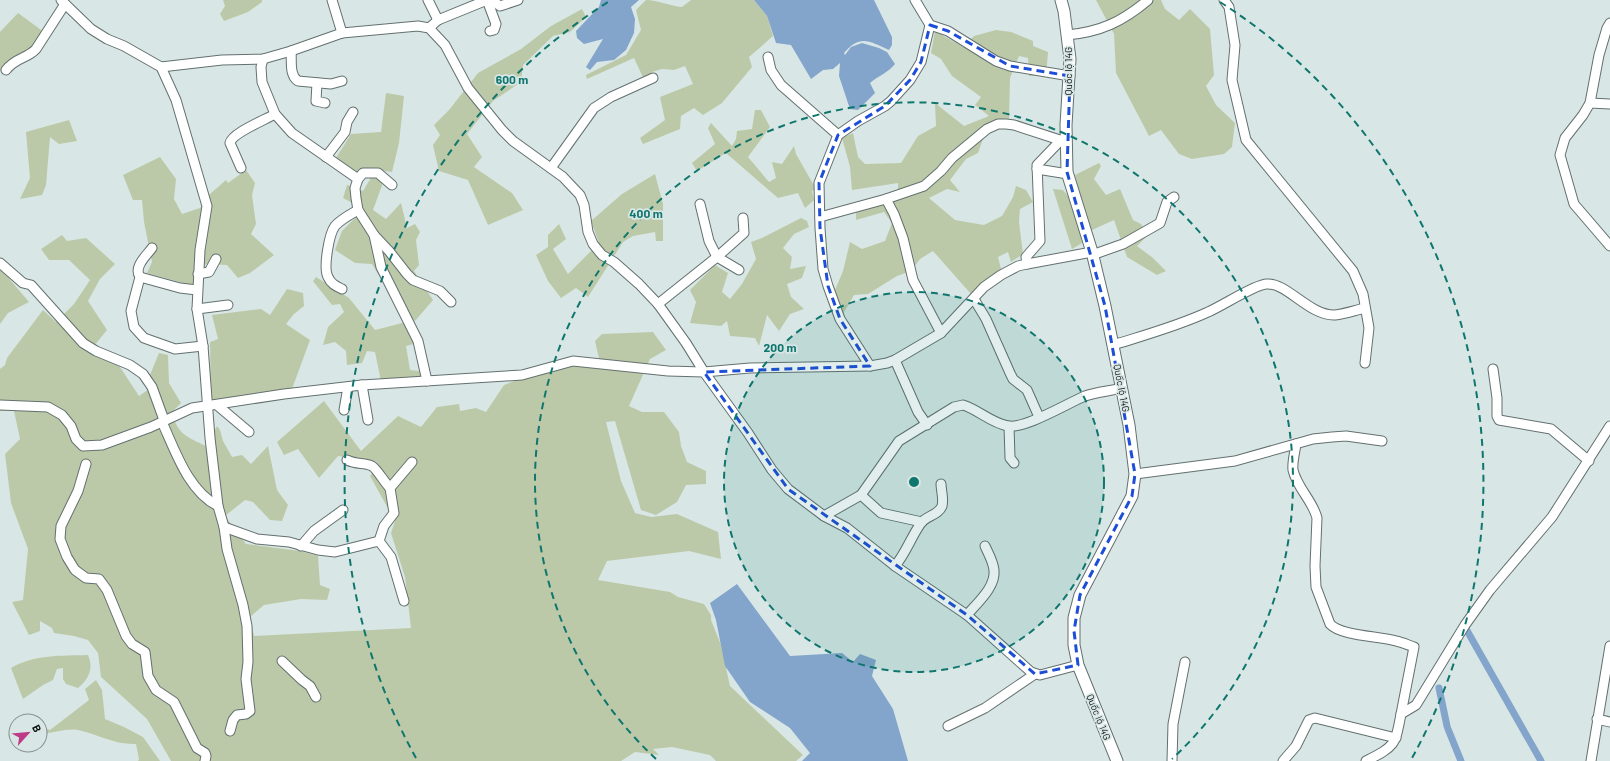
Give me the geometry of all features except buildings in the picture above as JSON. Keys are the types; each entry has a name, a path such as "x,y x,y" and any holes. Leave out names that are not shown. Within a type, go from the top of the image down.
{"main road":[{"name":"Quốc lộ 14G","path":"1061,0 1064,11 1070,59 1070,76 1064,141 1068,174 1092,254 1113,346 1130,431 1135,474 1132,496 1080,595 1074,618 1078,665 1117,761"}],"street":[{"path":"332,0 342,33"},
{"path":"428,0 438,20"},
{"path":"429,28 438,20 487,0 493,1 500,6 518,0"},
{"path":"487,0 496,24 494,30 490,31"},
{"path":"916,0 930,25 948,31 996,61 1023,69 1070,76"},
{"path":"1064,11 1067,0"},
{"path":"1067,35 1096,30 1108,26 1122,19 1148,0"},
{"path":"1224,0 1229,7 1235,45 1232,80 1246,140 1353,271 1363,294 1369,328 1365,363"},
{"path":"6,70 14,61 30,54 36,48 63,2 91,29 161,67 176,100 207,206 200,250 197,310 212,406 218,506 224,527 227,549 243,605 246,626 248,662 246,679 250,711 246,714 237,716 233,720 230,731"},
{"path":"1610,23 1607,28 1599,55 1590,103 1583,115 1565,138 1560,156 1574,204 1610,246"},
{"path":"870,366 840,320 823,269 819,183 838,135 858,121 885,106 910,80 921,62 930,25"},
{"path":"161,67 222,60 263,59 342,33 418,26 429,28 445,45 468,88 492,119 513,141 563,177 580,195 584,205 588,232 593,244 602,255 614,262 639,284 658,304 772,470 788,489 824,516 847,528 895,566 967,615 1035,674 1040,675 1078,665"},
{"path":"291,51 292,72 296,80 331,84 342,81"},
{"path":"768,57 771,70 781,85 838,135"},
{"path":"263,59 261,67 262,82 275,114 292,133 358,179"},
{"path":"551,168 594,108 611,96 653,78"},
{"path":"317,83 316,101 326,103"},
{"path":"1590,103 1610,104"},
{"path":"326,156 345,132 347,122 353,112"},
{"path":"241,168 230,141 234,136 242,131 275,114"},
{"path":"820,217 886,199 924,186 942,171 952,158 987,129 998,124 1014,125 1064,141"},
{"path":"1027,264 1026,257 1040,241 1037,165 1064,141"},
{"path":"1037,169 1068,174"},
{"path":"392,185 378,173 363,173 358,179 355,188 358,210 374,235 413,280 440,291 451,302"},
{"path":"0,405 48,407 62,415 71,426 76,439 83,446 102,445 192,408 284,394 362,385 522,375 573,361 704,372 750,368 870,366 887,363 895,360 940,333 984,287 1001,275 1018,266 1092,254 1123,244 1160,224 1167,202 1174,197"},
{"path":"886,199 894,214 903,238 913,280 940,333"},
{"path":"700,204 709,241 717,257 739,270"},
{"path":"342,289 334,285 326,271 331,237 335,226 358,210"},
{"path":"658,304 717,257 744,233 743,218"},
{"path":"374,235 382,266 418,341 427,381"},
{"path":"152,248 138,268 138,274 140,276 131,311 134,327 144,338 175,349 203,346"},
{"path":"198,274 209,272 216,259"},
{"path":"0,263 23,283 30,285 83,343 96,351 130,365 143,374 152,387 163,421 189,480 212,503 218,506"},
{"path":"140,276 180,288 197,290"},
{"path":"1113,346 1157,332 1207,312 1250,290 1266,284 1274,285 1283,289 1308,307 1334,315 1365,308"},
{"path":"974,299 986,319 1013,379 1027,390 1039,417"},
{"path":"197,310 228,305"},
{"path":"895,360 906,381 914,405 927,425"},
{"path":"1493,369 1497,398 1497,416 1499,420 1551,429 1589,461"},
{"path":"362,385 368,420"},
{"path":"344,410 348,387"},
{"path":"824,516 861,495 899,441 954,408 963,405 986,417 1009,426 1017,426 1086,396 1122,388"},
{"path":"212,406 249,432"},
{"path":"1009,426 1010,458 1014,464"},
{"path":"1401,714 1416,705 1465,625 1490,590 1552,517 1610,426"},
{"path":"1135,474 1235,461 1313,439 1346,436 1382,441"},
{"path":"1296,444 1293,469 1298,482 1316,512 1316,588 1330,624 1344,632 1396,640 1414,647 1396,738 1393,744 1382,753 1366,761"},
{"path":"347,460 353,463 365,464 375,468 382,480 390,488 394,513 384,526 379,541"},
{"path":"390,488 412,462"},
{"path":"86,464 78,491 61,526 60,539 67,557 75,570 86,578 99,579 103,584 107,590 126,636 132,644 145,652 148,676 156,690 174,702 197,748 205,753 205,761"},
{"path":"895,566 902,558 922,522 941,508 941,484"},
{"path":"861,495 881,513 922,522"},
{"path":"301,546 314,531 343,510"},
{"path":"224,527 257,539 289,542 318,550 335,552 379,541"},
{"path":"379,541 391,557 404,601"},
{"path":"967,615 993,580 994,568 985,546"},
{"path":"1591,761 1610,646"},
{"path":"282,661 310,686 316,697"},
{"path":"1172,761 1173,724 1185,662"},
{"path":"948,726 985,708 1035,674"},
{"path":"1284,761 1296,746 1310,720 1315,718 1396,738"},
{"path":"1598,719 1610,722"}],"highlighted area":[{"path":"930,25 948,31 1010,66 1070,76 1067,172 1105,306 1135,474 1132,496 1080,595 1074,631 1078,665 1035,674 967,615 788,489 704,372 870,366 840,319 828,286 820,228 819,183 838,135 885,106 910,80 921,62"}],"green space":[{"path":"223,0 262,0 262,2 248,12 224,21 220,14 225,6"},
{"path":"646,0 682,7 691,0 754,0 767,16 773,36 749,57 752,67 722,103 703,115 694,108 681,116 680,129 643,144 640,138 665,120 660,97 693,84 685,66 674,70 662,69 652,72 647,86 634,58 587,79 586,75 626,55 641,30 636,10"},
{"path":"1096,0 1161,0 1165,9 1179,20 1190,9 1210,29 1214,75 1206,86 1216,105 1235,123 1232,147 1224,154 1192,159 1179,154 1161,130 1149,136 1116,73 1114,34"},
{"path":"582,9 586,17 570,32 553,36 523,65 521,82 493,101 467,134 482,157 474,167 512,193 523,210 488,225 468,180 439,171 433,145 440,135 434,125 449,110 478,73 521,49 551,26"},
{"path":"18,13 48,35 6,69 0,71 0,32"},
{"path":"996,30 1011,32 1033,41 1033,46 1048,52 1046,76 1029,76 1028,58 1019,56 1010,78 1009,120 989,122 978,153 966,159 950,180 960,192 947,189 929,198 955,220 984,225 1002,216 1013,197 1016,186 1026,190 1033,202 1020,209 1019,222 1023,254 1011,262 1008,252 998,257 1001,269 971,294 933,251 920,259 911,271 897,276 868,294 854,295 843,314 835,290 843,271 850,242 862,249 885,241 892,223 884,212 856,220 856,209 898,197 898,183 852,190 850,167 842,138 853,133 858,157 865,164 901,163 918,136 936,126 935,103 964,126 989,116 975,105 981,97 952,76 941,59 931,53 935,31 963,47 974,36"},
{"path":"386,93 404,96 399,143 392,172 366,168 356,174 336,158 351,134 381,132"},
{"path":"755,110 761,110 770,127 748,157 769,182 776,178 772,162 782,164 794,146 796,154 816,189 812,191 814,200 805,208 798,193 778,198 726,153 697,171 692,163 715,144 708,128 711,123 732,146 736,139 737,131 752,129"},
{"path":"69,120 77,141 59,144 50,137 46,185 42,195 20,199 30,178 26,132"},
{"path":"160,157 176,179 174,199 182,214 200,208 210,194 226,180 228,183 246,170 255,183 252,195 256,224 251,234 274,255 250,273 238,278 227,265 206,264 194,286 147,273 152,262 144,222 142,200 133,200 123,175"},
{"path":"1099,163 1101,166 1094,179 1106,195 1120,189 1133,220 1141,224 1148,235 1137,246 1153,258 1166,271 1157,275 1127,257 1114,220 1081,235 1082,243 1072,249 1053,189 1063,190 1085,217 1075,175"},
{"path":"655,174 663,204 663,241 656,241 655,232 633,236 623,242 588,297 576,288 561,298 548,281 536,255 548,247 548,235 559,224 566,239 553,249 568,274 599,243 591,221 622,194"},
{"path":"372,176 384,180 373,210 386,219 401,203 407,228 415,224 420,232 416,240 419,265 414,271 433,300 415,321 397,305 372,264 355,263 335,250 342,231 364,209 343,198 347,185 363,191"},
{"path":"801,218 807,221 809,227 794,234 783,248 792,257 790,269 806,266 802,278 787,284 791,297 804,309 790,314 779,331 767,315 759,346 755,338 730,336 727,321 721,326 690,323 696,302 690,290 715,265 728,273 722,292 730,299 742,284 756,259 751,242"},
{"path":"62,235 67,241 86,238 115,264 100,279 88,301 107,330 90,351 118,364 139,396 149,389 150,375 159,353 168,355 169,383 181,403 172,412 177,425 184,434 206,446 217,426 232,457 242,455 251,464 268,446 277,490 288,505 282,521 270,520 253,502 245,500 225,516 246,544 300,551 318,556 320,585 330,589 327,600 301,599 264,605 250,617 254,636 411,628 405,577 391,533 395,521 370,476 379,465 376,461 338,456 319,478 298,449 284,455 277,442 324,401 361,451 398,416 421,427 437,407 459,404 460,411 476,408 486,412 504,385 563,363 601,367 595,341 602,334 653,332 666,350 650,359 629,406 642,412 664,412 679,432 681,446 687,462 706,471 706,484 686,485 677,502 656,515 641,510 615,421 606,422 621,481 635,513 651,517 677,514 718,532 721,559 689,551 607,561 598,580 670,592 678,597 704,604 711,615 711,620 721,645 730,686 803,755 796,761 716,761 710,755 672,747 653,749 659,755 635,752 621,761 171,761 147,719 101,677 98,653 88,640 54,633 52,628 40,621 40,631 29,635 12,602 23,600 28,549 11,503 5,454 20,439 14,411 0,411 0,369 5,365 7,358 43,310 56,322 74,304 90,280 69,260 49,260 41,249"},
{"path":"0,268 29,302 8,313 0,324"},
{"path":"316,277 349,298 375,330 406,322 414,344 406,346 410,370 428,372 429,377 381,381 375,352 367,351 362,363 347,365 346,351 335,342 323,345 328,327 344,312 340,304 332,305 313,281"},
{"path":"287,289 303,293 304,306 294,314 286,324 310,340 292,389 211,403 210,342 218,339 212,315 261,309 270,315"},
{"path":"88,655 91,664 88,677 78,688 66,684 63,679 63,668 57,669 53,680 23,699 11,668 20,663 39,658"},
{"path":"96,680 102,690 105,719 143,737 160,761 138,761 139,759 136,744 120,743 78,730 65,730 48,733 48,729 50,730 89,700 85,689"}],"water":[{"path":"601,0 639,0 631,7 635,19 634,33 626,50 614,60 597,62 590,70 586,67 603,39 584,44 577,38 576,31 599,7"},
{"path":"754,0 874,0 892,37 892,45 889,50 870,42 860,41 855,43 844,53 845,55 851,47 862,43 887,52 895,64 870,83 875,93 858,110 850,109 839,76 840,63 833,69 823,70 811,79 791,45 776,43 767,16"},
{"path":"737,584 790,656 842,653 853,662 860,654 876,660 872,676 893,709 908,761 802,761 810,753 790,728 750,702 725,666 716,620 710,603"}],"waterway":[{"path":"1465,627 1541,761"},
{"path":"1439,688 1447,726"},
{"path":"1448,729 1461,761"}]}
